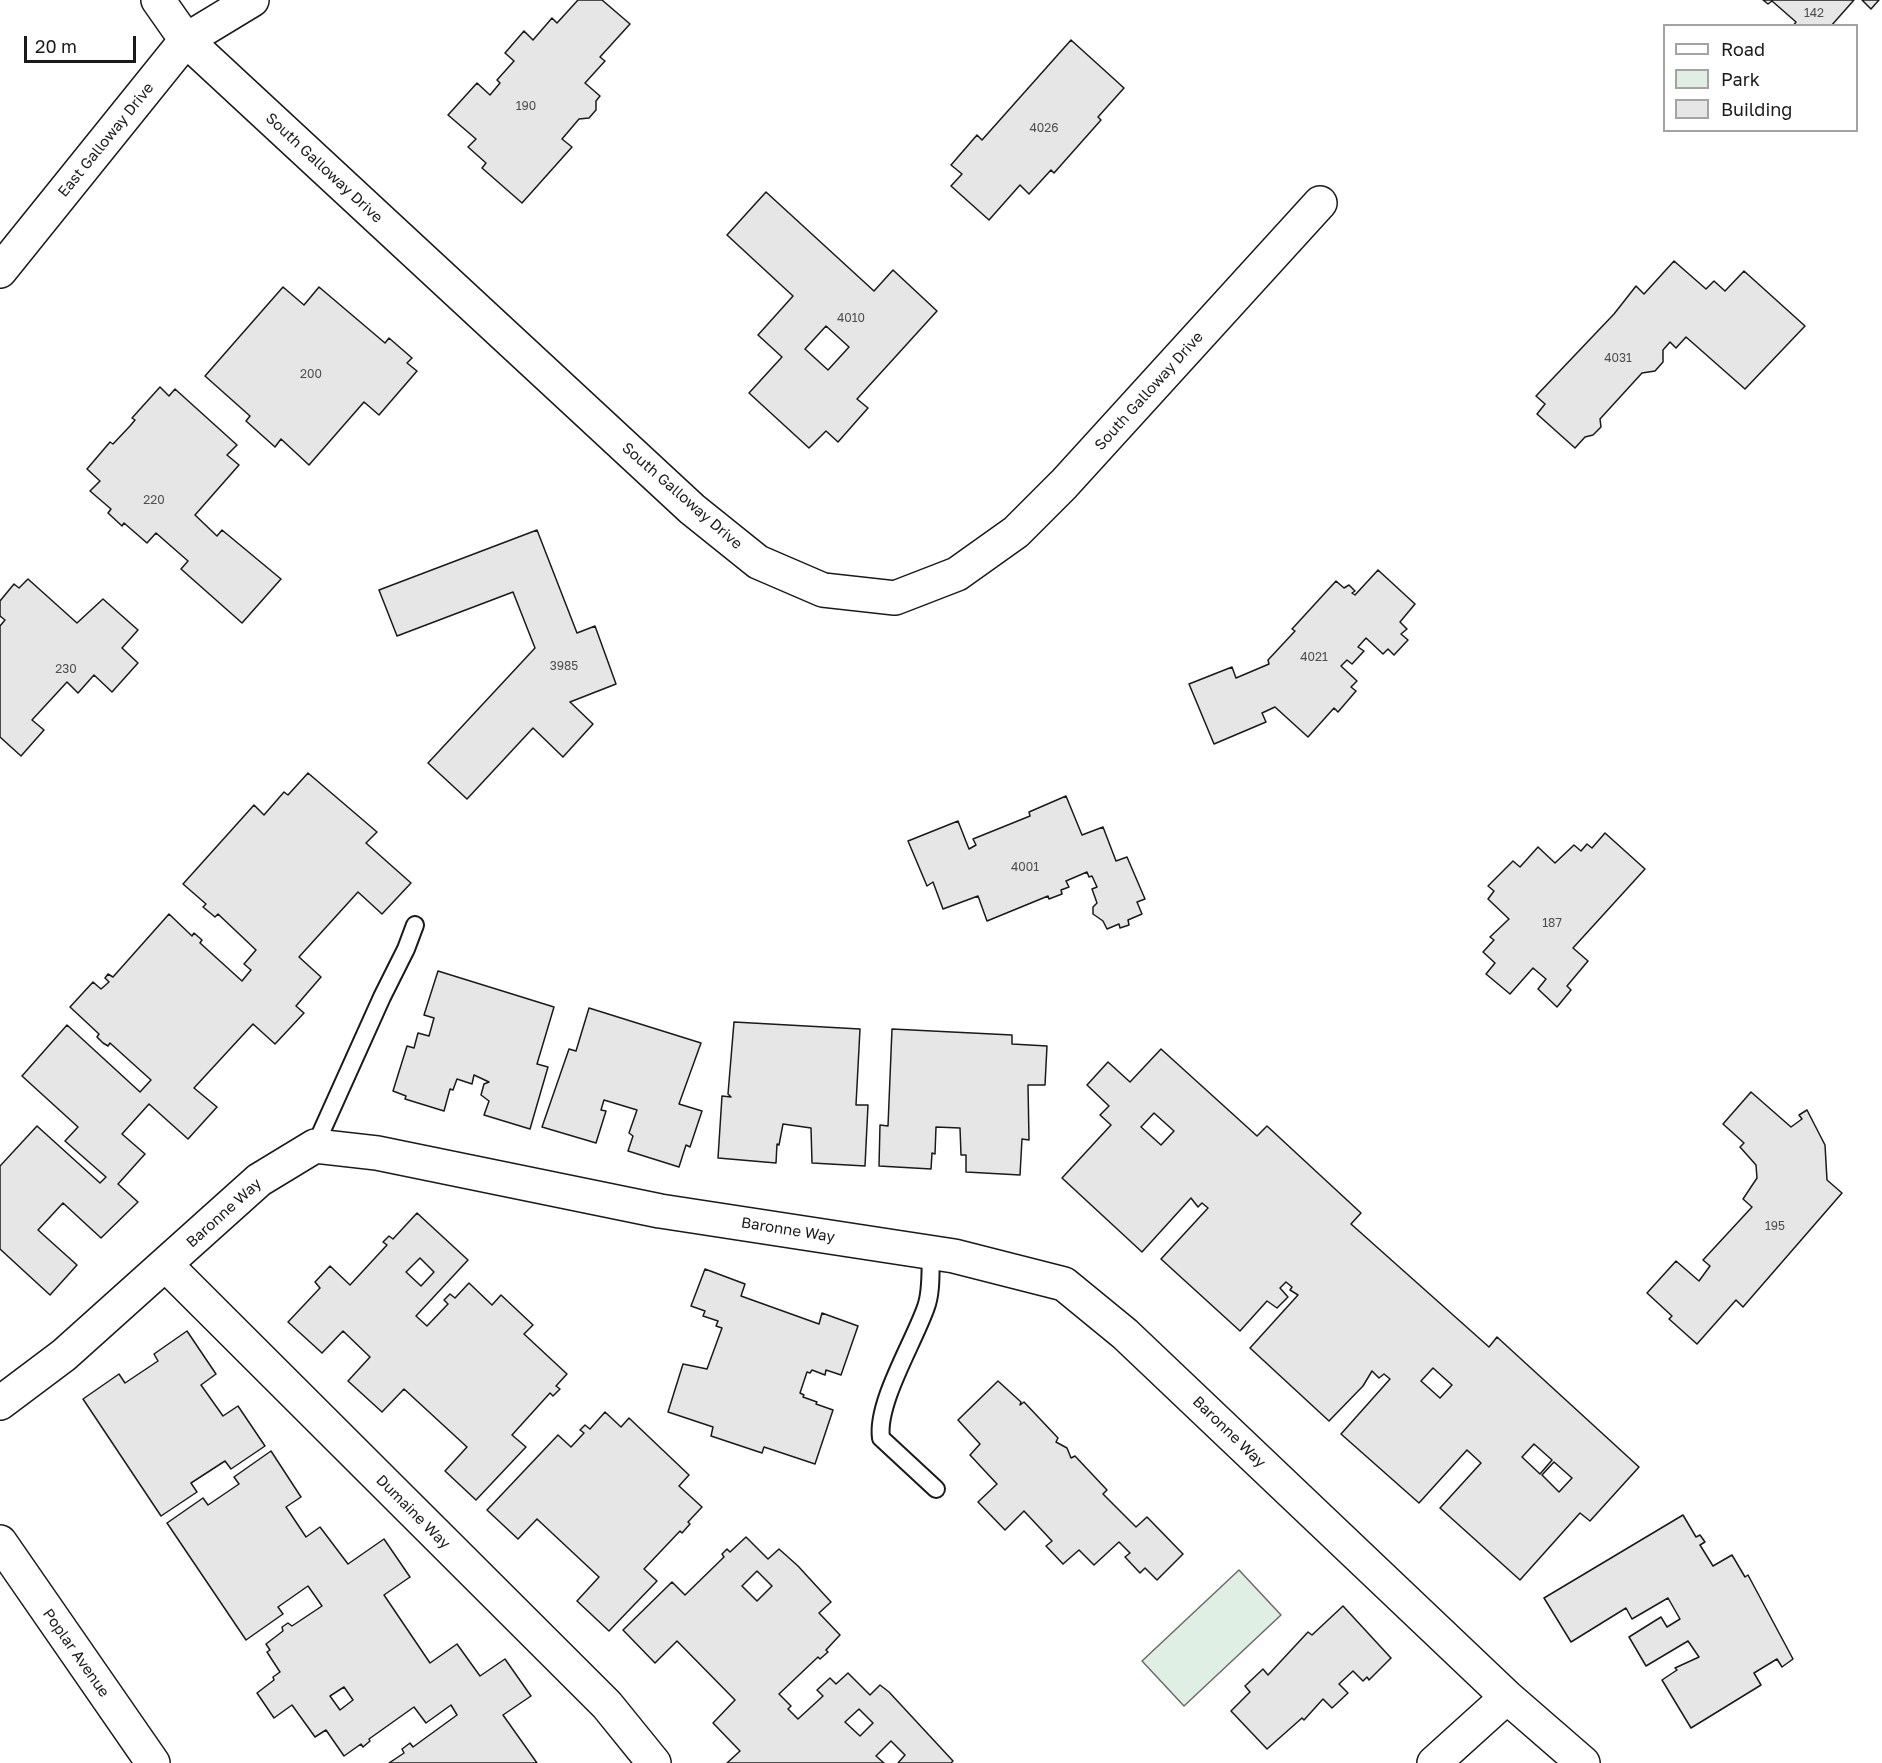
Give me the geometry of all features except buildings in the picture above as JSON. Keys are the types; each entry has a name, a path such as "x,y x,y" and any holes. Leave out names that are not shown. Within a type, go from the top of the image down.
{"street":[{"name":"South Galloway Drive","path":"158,0 186,40 692,509 758,562 824,590 895,598 957,574 1016,532 1064,484 1320,203"},
{"name":"East Galloway Drive","path":"0,271 186,40 252,0"},
{"name":"Baronne Way","path":"0,1403 63,1355 259,1180 315,1146 377,1153 660,1211 931,1252 1064,1284 1125,1334 1507,1697 1583,1763"},
{"name":"Dumaine Way","path":"166,1265 607,1705 654,1763"},
{"name":"Poplar Avenue","path":"0,1542 153,1763"},
{"path":"1434,1763 1507,1697"}],"lane":[{"path":"315,1146 415,925"},
{"path":"931,1252 927,1305 885,1406 880,1427 881,1438 936,1489"}],"green space":[{"path":"1239,1570 1281,1615 1184,1706 1142,1661"}]}
